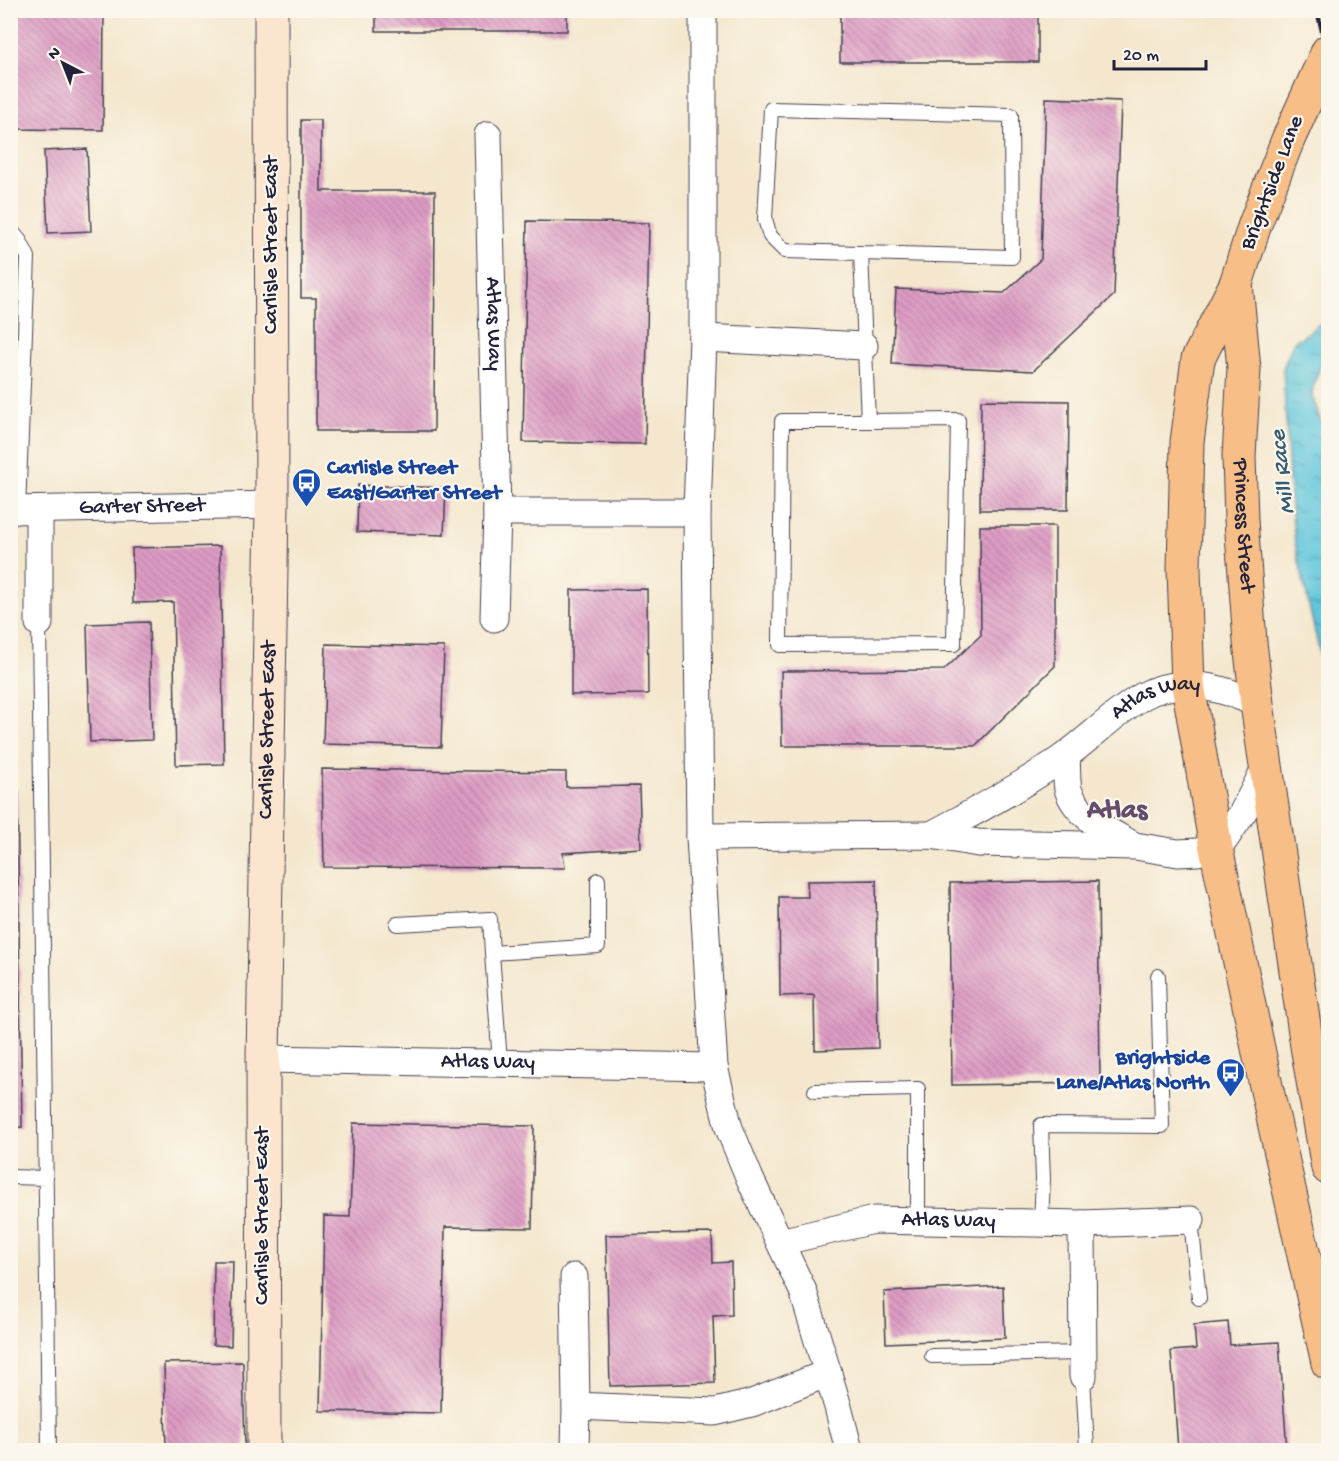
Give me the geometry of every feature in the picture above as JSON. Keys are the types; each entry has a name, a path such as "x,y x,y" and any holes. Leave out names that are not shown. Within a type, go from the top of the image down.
{"main road":[{"name":"Carlisle Street East","path":"264,1450 263,1059 273,505 271,10"},
{"name":"Brightside Lane","path":"1236,284 1255,224 1287,142 1329,51"},
{"path":"1236,284 1198,358 1187,442 1184,569 1188,685 1216,848 1275,1130 1329,1363"},
{"name":"Princess Street","path":"1236,284 1244,369 1239,446 1240,520 1257,704 1307,1046 1329,1168"}],"street":[{"path":"703,10 703,338 697,512 700,837 714,1067 729,1128 750,1179 803,1291 849,1450"},
{"name":"Atlas Way","path":"488,135 497,512 494,618"},
{"path":"703,338 864,346"},
{"name":"Garter Street","path":"23,510 273,505"},
{"path":"23,510 39,623"},
{"path":"497,512 697,512"},
{"name":"Atlas Way","path":"931,835 988,804 1066,756 1144,695 1188,685 1214,687 1257,704"},
{"name":"Atlas Way","path":"1066,756 1069,789 1078,807 1103,828 1135,846"},
{"path":"1216,848 1238,822 1267,765"},
{"name":"Atlas Way","path":"700,837 931,835 978,843 1135,846 1178,853 1216,848"},
{"name":"Atlas Way","path":"263,1059 714,1067"},
{"name":"Atlas Way","path":"780,1242 874,1220 1082,1224 1191,1220"},
{"path":"1082,1224 1083,1365"},
{"path":"574,1277 575,1450"},
{"path":"576,1406 716,1412 752,1403 828,1373"}],"lane":[{"path":"771,109 1011,115 1012,257 861,253 785,251 770,236 765,219 771,109"},
{"path":"10,229 20,241 28,257 23,510"},
{"path":"861,253 867,421"},
{"path":"958,420 954,644 780,645 782,421 867,421 958,420"},
{"path":"39,623 49,1450"},
{"path":"492,953 598,946 598,880"},
{"path":"397,924 490,919 500,1063"},
{"path":"1041,1223 1043,1179 1041,1125 1162,1126 1158,976"},
{"path":"815,1091 918,1089 918,1221"},
{"path":"10,1177 46,1178"},
{"path":"1191,1220 1199,1298"},
{"path":"932,1356 1083,1365 1087,1450"}],"water":[{"path":"1324,323 1328,324 1328,346 1313,386 1312,396 1324,430 1325,440 1320,476 1328,521 1328,690 1295,543 1283,368 1294,341"}],"building":[{"path":"13,10 104,10 103,130 12,129"},
{"path":"376,10 567,10 567,31 376,31"},
{"path":"840,10 1038,10 1038,62 840,62"},
{"path":"1046,98 1121,101 1114,295 1033,371 892,364 896,289 1004,293 1041,259"},
{"path":"301,120 321,120 321,191 435,191 434,431 316,431 316,298 301,298"},
{"path":"87,149 91,231 48,233 44,151"},
{"path":"527,221 649,223 645,444 523,442"},
{"path":"10,252 19,252 19,345 10,345"},
{"path":"10,382 12,382 14,406 10,407"},
{"path":"981,400 1069,401 1068,510 980,510"},
{"path":"358,485 446,488 444,535 357,532"},
{"path":"980,526 1055,526 1055,666 975,746 782,746 781,671 944,670 981,635"},
{"path":"220,546 224,764 176,765 173,602 133,603 132,548"},
{"path":"647,589 648,694 571,695 571,590"},
{"path":"149,622 152,740 90,742 87,624"},
{"path":"326,644 444,647 441,747 323,744"},
{"path":"322,769 566,772 566,787 639,786 641,848 563,853 565,868 324,867"},
{"path":"10,789 17,789 22,1127 10,1128"},
{"path":"876,880 878,1048 815,1050 814,995 780,996 779,897 808,897 807,881"},
{"path":"1098,881 1100,1083 952,1085 950,883"},
{"path":"353,1123 534,1126 532,1228 445,1227 441,1413 320,1411 324,1216 350,1217"},
{"path":"712,1233 713,1263 731,1262 732,1315 713,1316 715,1383 610,1386 606,1235"},
{"path":"214,1261 233,1261 231,1346 213,1345"},
{"path":"1003,1286 1005,1338 886,1343 884,1292"},
{"path":"1228,1322 1230,1345 1279,1342 1287,1450 1178,1450 1171,1351 1196,1349 1194,1325"},
{"path":"243,1362 245,1450 166,1450 164,1363"}],"railway":[{"path":"1317,10 1328,56"}],"place":[{"name":"Carlisle Street East/Garter Street","path":"306,508"},
{"name":"Brightside Lane/Atlas North","path":"1231,1098"}],"district":[{"name":"Atlas","path":"1117,811"}],"water label":[{"name":"Mill Race","path":"1284,472"}]}
